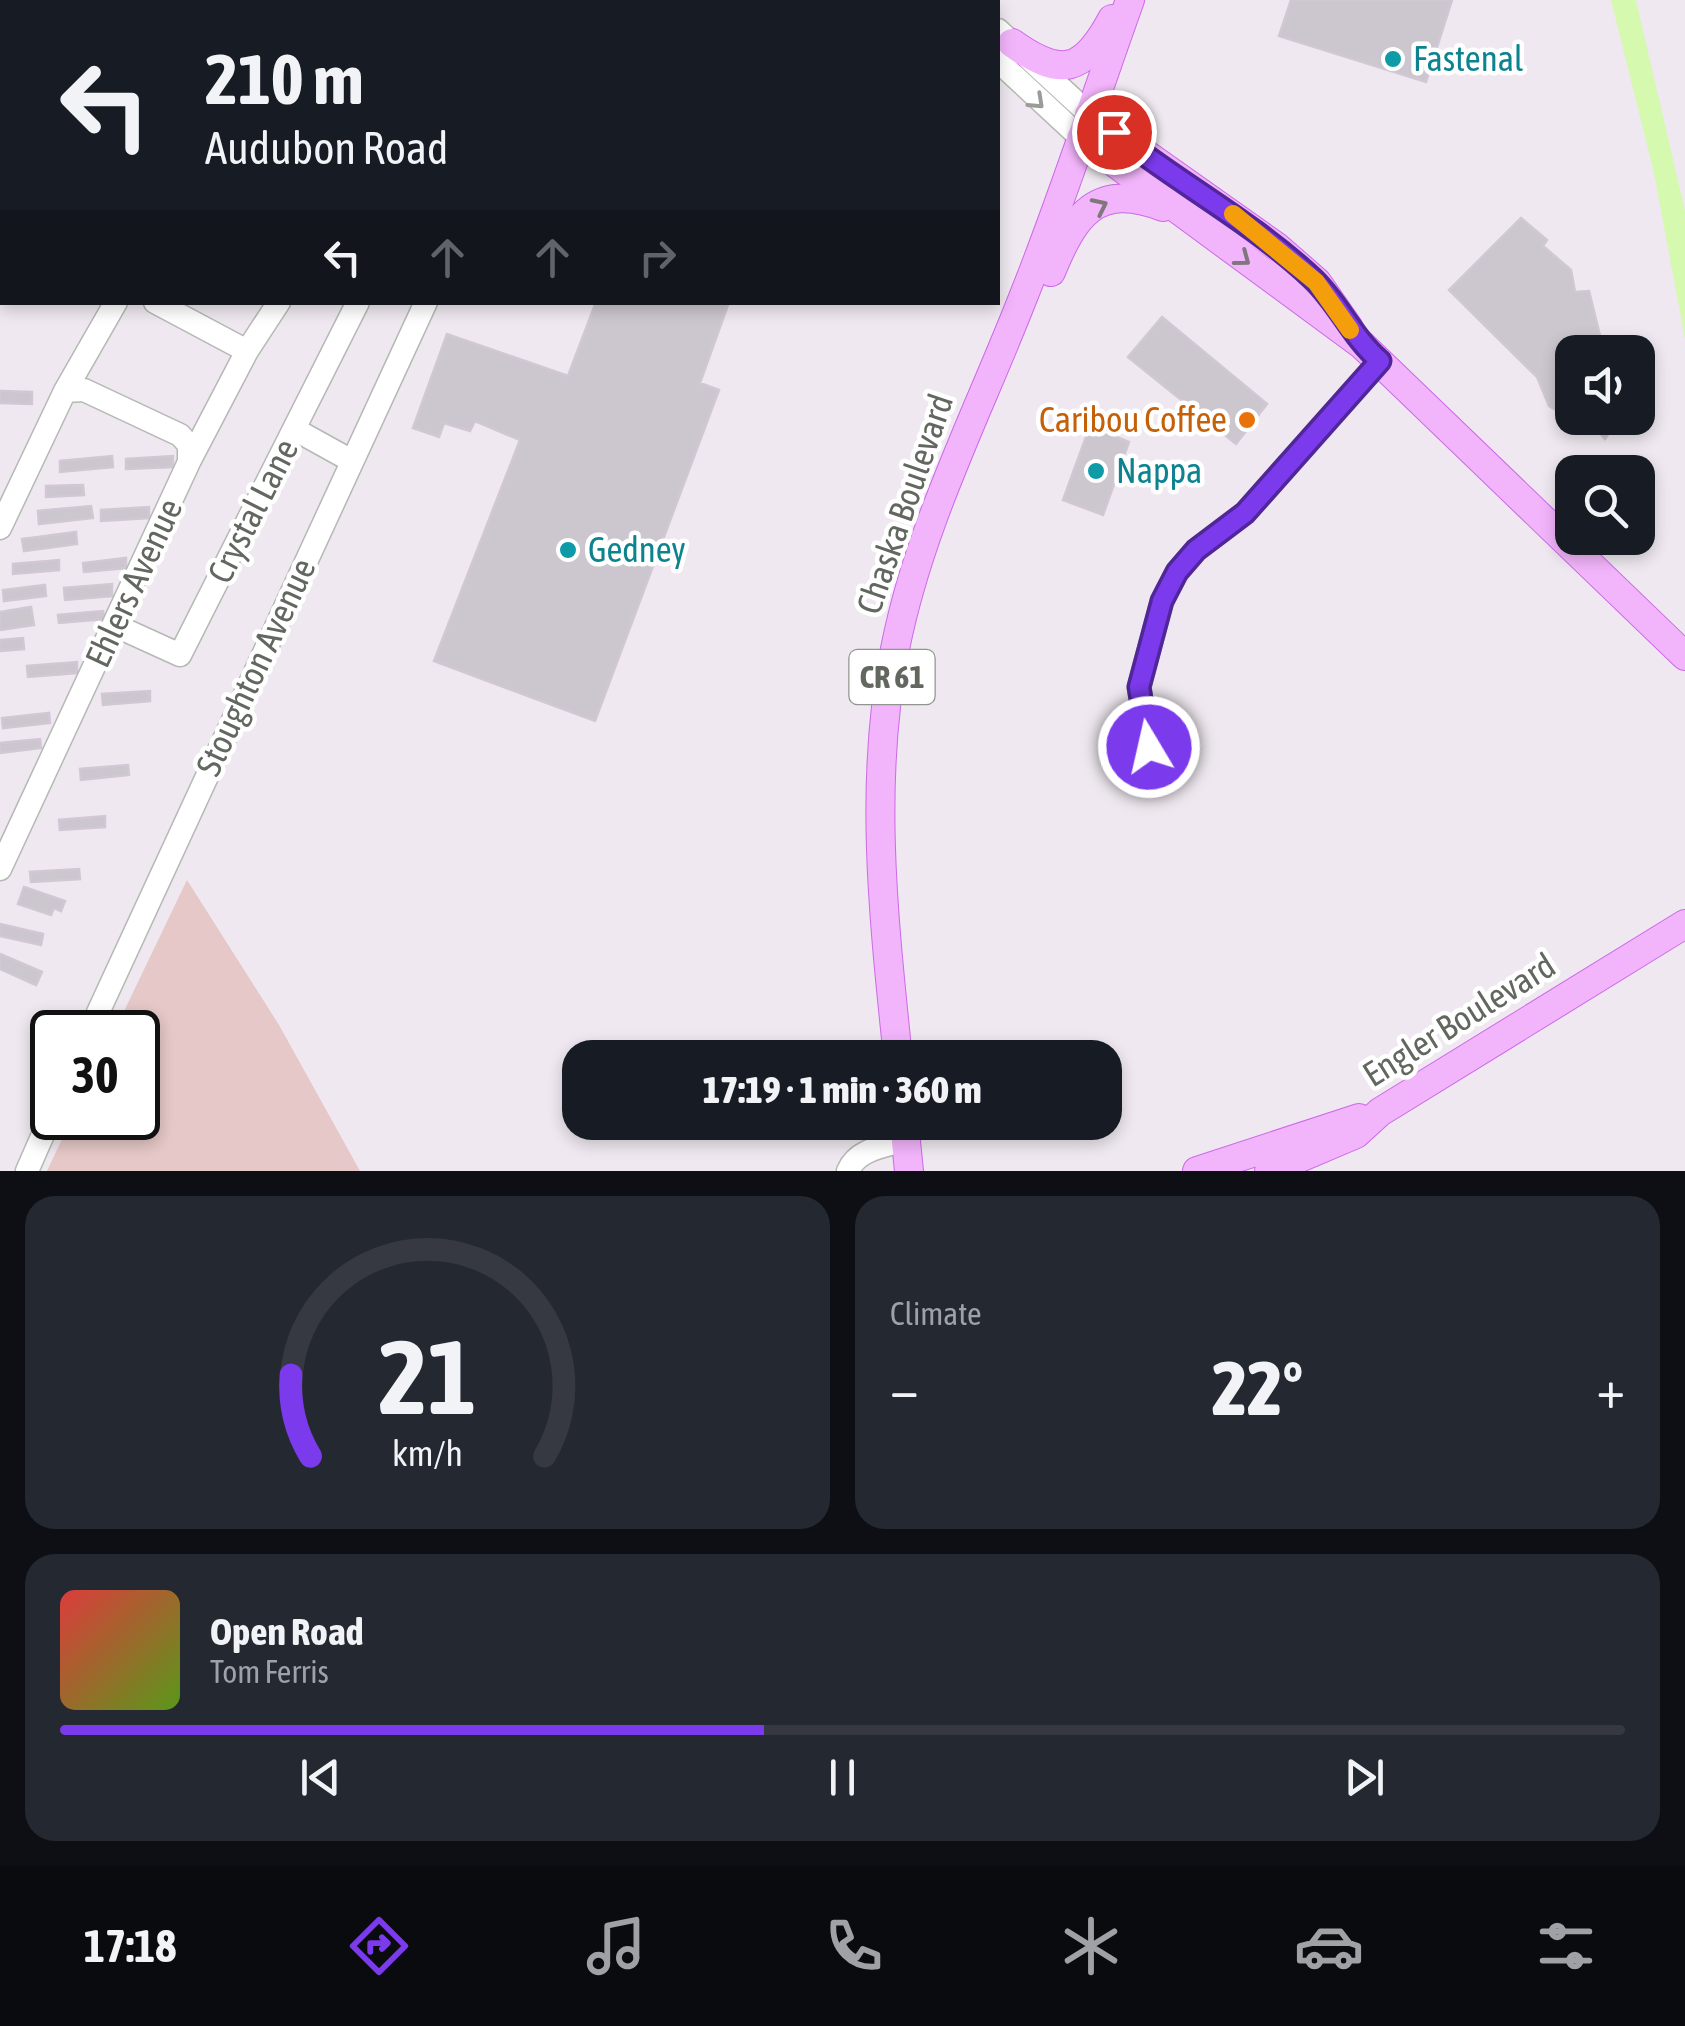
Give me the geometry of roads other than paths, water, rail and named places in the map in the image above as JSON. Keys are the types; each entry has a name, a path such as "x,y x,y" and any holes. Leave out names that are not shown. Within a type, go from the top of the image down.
{"main road":[{"path":"1002,45 1047,66 1078,62 1100,42 1121,0"},
{"name":"Chaska Boulevard","path":"896,1040 880,895 882,775 895,650 958,449 1006,339 1130,0"},
{"path":"1085,126 1184,215 1371,353 1685,656"},
{"path":"1085,126 1277,247 1316,282 1371,353"},
{"path":"1006,339 1048,279 1068,230 1090,209 1103,201 1130,198 1184,215"},
{"name":"Engler Boulevard","path":"1270,1171 1356,1134 1380,1112 1685,924"},
{"path":"1196,1171 1380,1112"},
{"path":"906,1140 909,1171"}],"street":[{"path":"1002,45 1085,126"},
{"path":"0,528 65,392 114,305"},
{"path":"162,305 247,351"},
{"name":"Ehlers Avenue","path":"0,869 188,462 247,351 277,305"},
{"name":"Crystal Lane","path":"114,625 180,655 356,305"},
{"name":"Stoughton Avenue","path":"99,1010 425,305"},
{"path":"1149,747 1139,687 1162,601 1177,572 1196,550 1245,513 1371,353"},
{"path":"65,392 84,390 180,435 189,445 188,462"},
{"path":"294,429 350,460"},
{"path":"27,1171 41,1140"},
{"path":"848,1171 852,1160 888,1140"}],"place":[{"name":"Fastenal","path":"1393,59"},
{"name":"Caribou Coffee","path":"1247,420"},
{"name":"Nappa","path":"1096,471"},
{"name":"Gedney","path":"568,550"}]}
